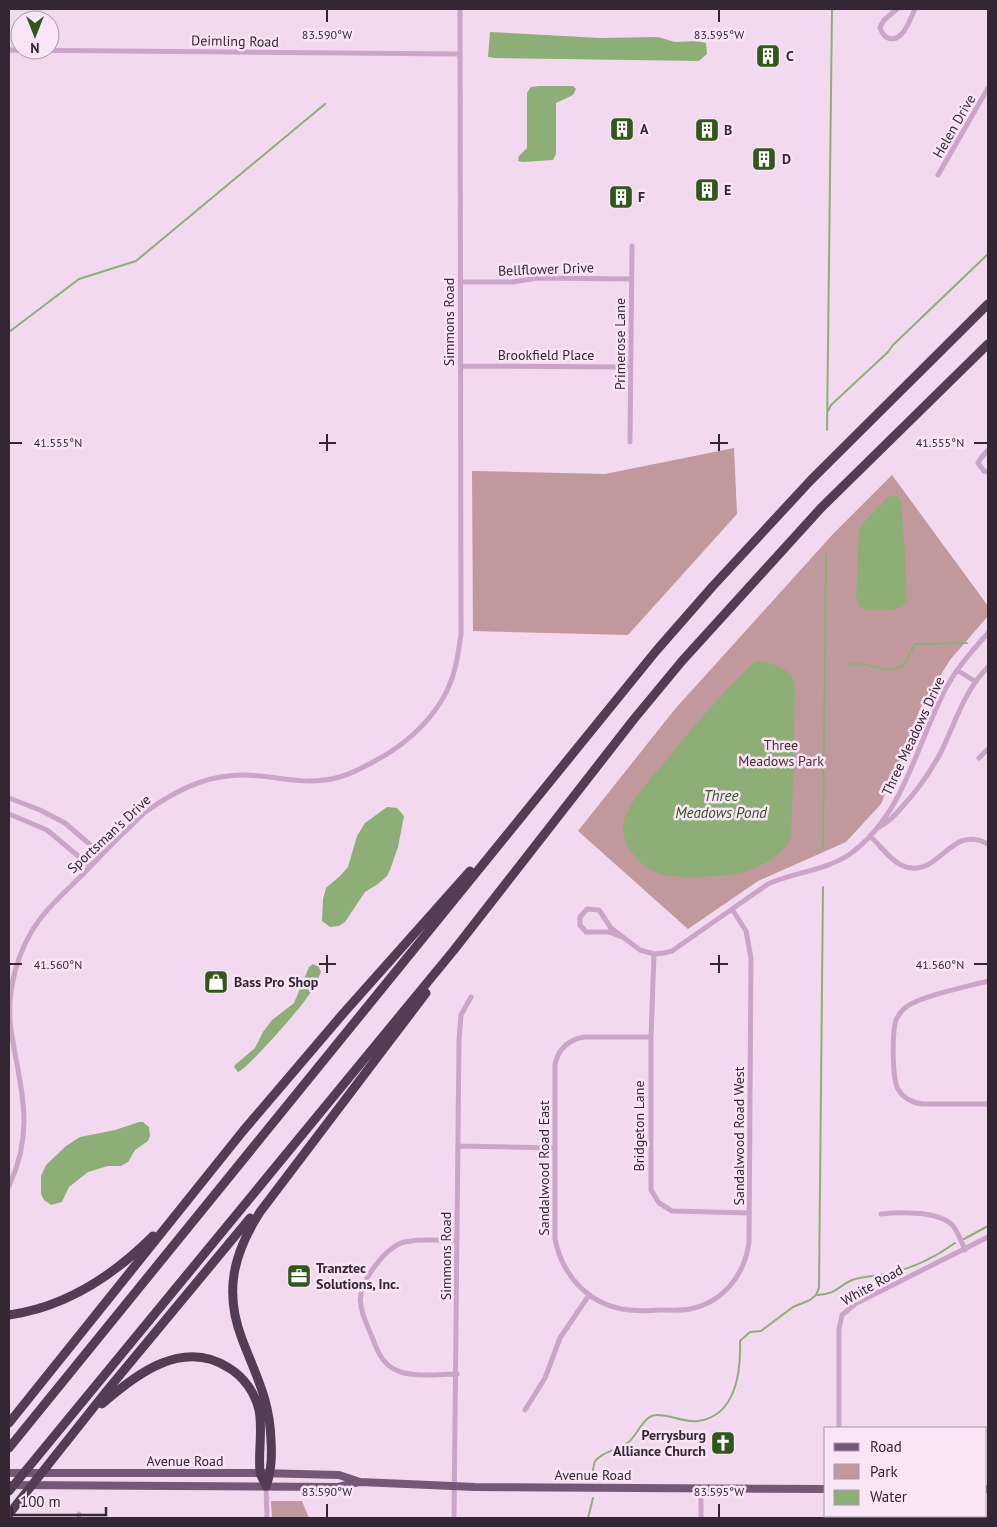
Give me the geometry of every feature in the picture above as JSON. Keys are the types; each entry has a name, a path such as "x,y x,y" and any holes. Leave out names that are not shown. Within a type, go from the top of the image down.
{"highway":[{"path":"9,1448 639,671 712,587 811,480 988,304"},
{"path":"9,1491 454,950 634,719 722,615 821,508 988,344"},
{"path":"9,1423 243,1131 469,871 495,848"},
{"path":"9,1514 294,1165 445,968 454,950"},
{"path":"266,1486 271,1474 271,1426 269,1412 261,1385 237,1324 232,1296 232,1282 238,1254 250,1228 294,1165"},
{"path":"9,1315 40,1309 58,1303 92,1286 123,1264 177,1214"},
{"path":"84,1421 121,1388 161,1363 188,1357 216,1361 240,1376 255,1399 261,1427 260,1474 266,1486"}],"main road":[{"name":"Avenue Road","path":"9,1473 271,1474 339,1476 360,1482"},
{"name":"Avenue Road","path":"9,1485 338,1486 360,1482 455,1486 824,1489"}],"street":[{"name":"Simmons Road","path":"460,9 461,634"},
{"path":"897,9 884,20 880,27 882,33 894,39 901,35 915,9"},
{"name":"Deimling Road","path":"9,50 460,54"},
{"name":"Helen Drive","path":"938,175 988,88"},
{"name":"Primerose Lane","path":"630,442 632,246"},
{"name":"Bellflower Drive","path":"460,282 513,282 536,278 631,279"},
{"name":"Brookfield Place","path":"461,366 631,367"},
{"path":"988,450 978,463 984,471 988,472"},
{"name":"Three Meadows Drive","path":"654,954 672,951 768,884 815,870 841,859 870,836 879,827 900,792 944,692 964,660 988,633"},
{"name":"Sportsman's Drive","path":"9,1186 22,1150 25,1116 11,1028 10,1008 14,975 24,946 39,920 101,854 144,813 172,794 222,776 238,774 280,779 323,780 337,778 392,752 416,733 433,713 445,694 455,669 461,634"},
{"name":"Three Meadows Drive","path":"879,827 886,824 926,778 942,749 959,710 976,682 988,667"},
{"path":"957,670 976,682"},
{"path":"979,758 988,749"},
{"path":"9,798 40,810 65,823 101,854"},
{"path":"9,814 48,830 90,866"},
{"path":"870,836 897,863 912,868 927,866 954,844 964,840 974,838 988,844"},
{"name":"Sandalwood Road West","path":"661,1310 699,1307 716,1298 731,1286 742,1270 748,1251 751,958 746,931 732,908"},
{"path":"622,937 608,932 586,932 580,925 580,917 587,909 599,910 604,914 609,926 622,937 640,950 654,954"},
{"name":"Bridgeton Lane","path":"654,954 651,1037 650,1185 653,1195 663,1207 672,1211 749,1213"},
{"path":"988,981 907,1006 898,1016 895,1025 894,1058 896,1086 909,1100 923,1104 988,1104"},
{"name":"Simmons Road","path":"454,1518 461,1015 471,997"},
{"name":"Sandalwood Road East","path":"651,1037 584,1037 570,1041 558,1056 555,1065 554,1225 557,1248 568,1274 589,1296 604,1304 622,1309 661,1310"},
{"path":"458,1146 554,1148"},
{"path":"881,1214 904,1212 944,1219 953,1226 965,1250"},
{"name":"White Road","path":"839,1427 839,1328 842,1315 855,1304 988,1237"},
{"path":"456,1374 404,1373 390,1367 382,1360 376,1348 363,1314 360,1299 362,1288 368,1277 384,1255 395,1246 410,1241 457,1240"},
{"path":"525,1410 545,1378 560,1338 589,1296"},
{"path":"266,1486 267,1518"},
{"path":"701,1488 701,1518"}],"green space":[{"path":"734,448 737,514 628,635 473,631 472,471 605,474"},
{"name":"Three Meadows Park","path":"892,475 988,606 988,616 950,660 922,705 881,804 846,842 758,881 688,929 578,831 675,709 833,534"},
{"path":"271,1501 302,1501 309,1518 272,1518"}],"water":[{"path":"490,32 601,38 658,37 675,42 697,41 706,43 707,54 699,61 494,58 488,57"},
{"path":"573,86 576,89 573,95 556,103 556,154 553,160 518,161 519,156 527,148 527,93 531,87"},
{"path":"890,495 897,496 901,501 907,601 896,610 865,609 860,607 856,598 859,530 864,522"},
{"name":"Three Meadows Pond","path":"756,661 779,666 787,671 794,683 792,817 791,834 788,843 767,862 740,873 691,877 656,873 635,857 630,850 623,834 625,818 646,784 720,697"},
{"path":"387,807 397,808 404,816 398,847 390,870 387,876 378,884 365,892 345,922 339,926 330,927 322,921 323,899 326,888 348,867 357,836 365,823"},
{"path":"313,964 319,967 321,972 308,996 272,1039 238,1072 234,1067 235,1065 255,1048 272,1020 294,1003 309,967"},
{"path":"143,1122 149,1127 150,1136 148,1141 135,1150 128,1162 121,1166 108,1166 88,1172 69,1187 62,1202 51,1205 44,1200 41,1194 41,1176 46,1165 66,1146 80,1137 115,1130"}],"waterway":[{"path":"827,430 832,9"},
{"path":"9,332 79,279 136,261 325,104"},
{"path":"828,411 831,405 988,254"},
{"path":"823,848 826,555"},
{"path":"848,665 863,664 882,669 896,668 904,665 915,644 967,643"},
{"path":"593,1479 593,1467 596,1460 630,1441 643,1423 651,1416 661,1415 687,1421 698,1421 711,1417 721,1411 734,1391 739,1366 740,1341 750,1332 761,1331 793,1307 810,1300 816,1295 819,1288 823,887"},
{"path":"964,1239 988,1226"},
{"path":"818,1295 833,1291 847,1282 856,1279 896,1272 914,1266 955,1243"},
{"path":"588,1518 593,1498"}],"place":[{"name":"C","path":"768,56"},
{"name":"A","path":"622,129"},
{"name":"B","path":"707,130"},
{"name":"D","path":"764,159"},
{"name":"E","path":"707,190"},
{"name":"F","path":"621,197"},
{"name":"Bass Pro Shop","path":"216,982"},
{"name":"Tranztec Solutions, Inc.","path":"299,1276"},
{"name":"Perrysburg Alliance Church","path":"723,1443"}]}
